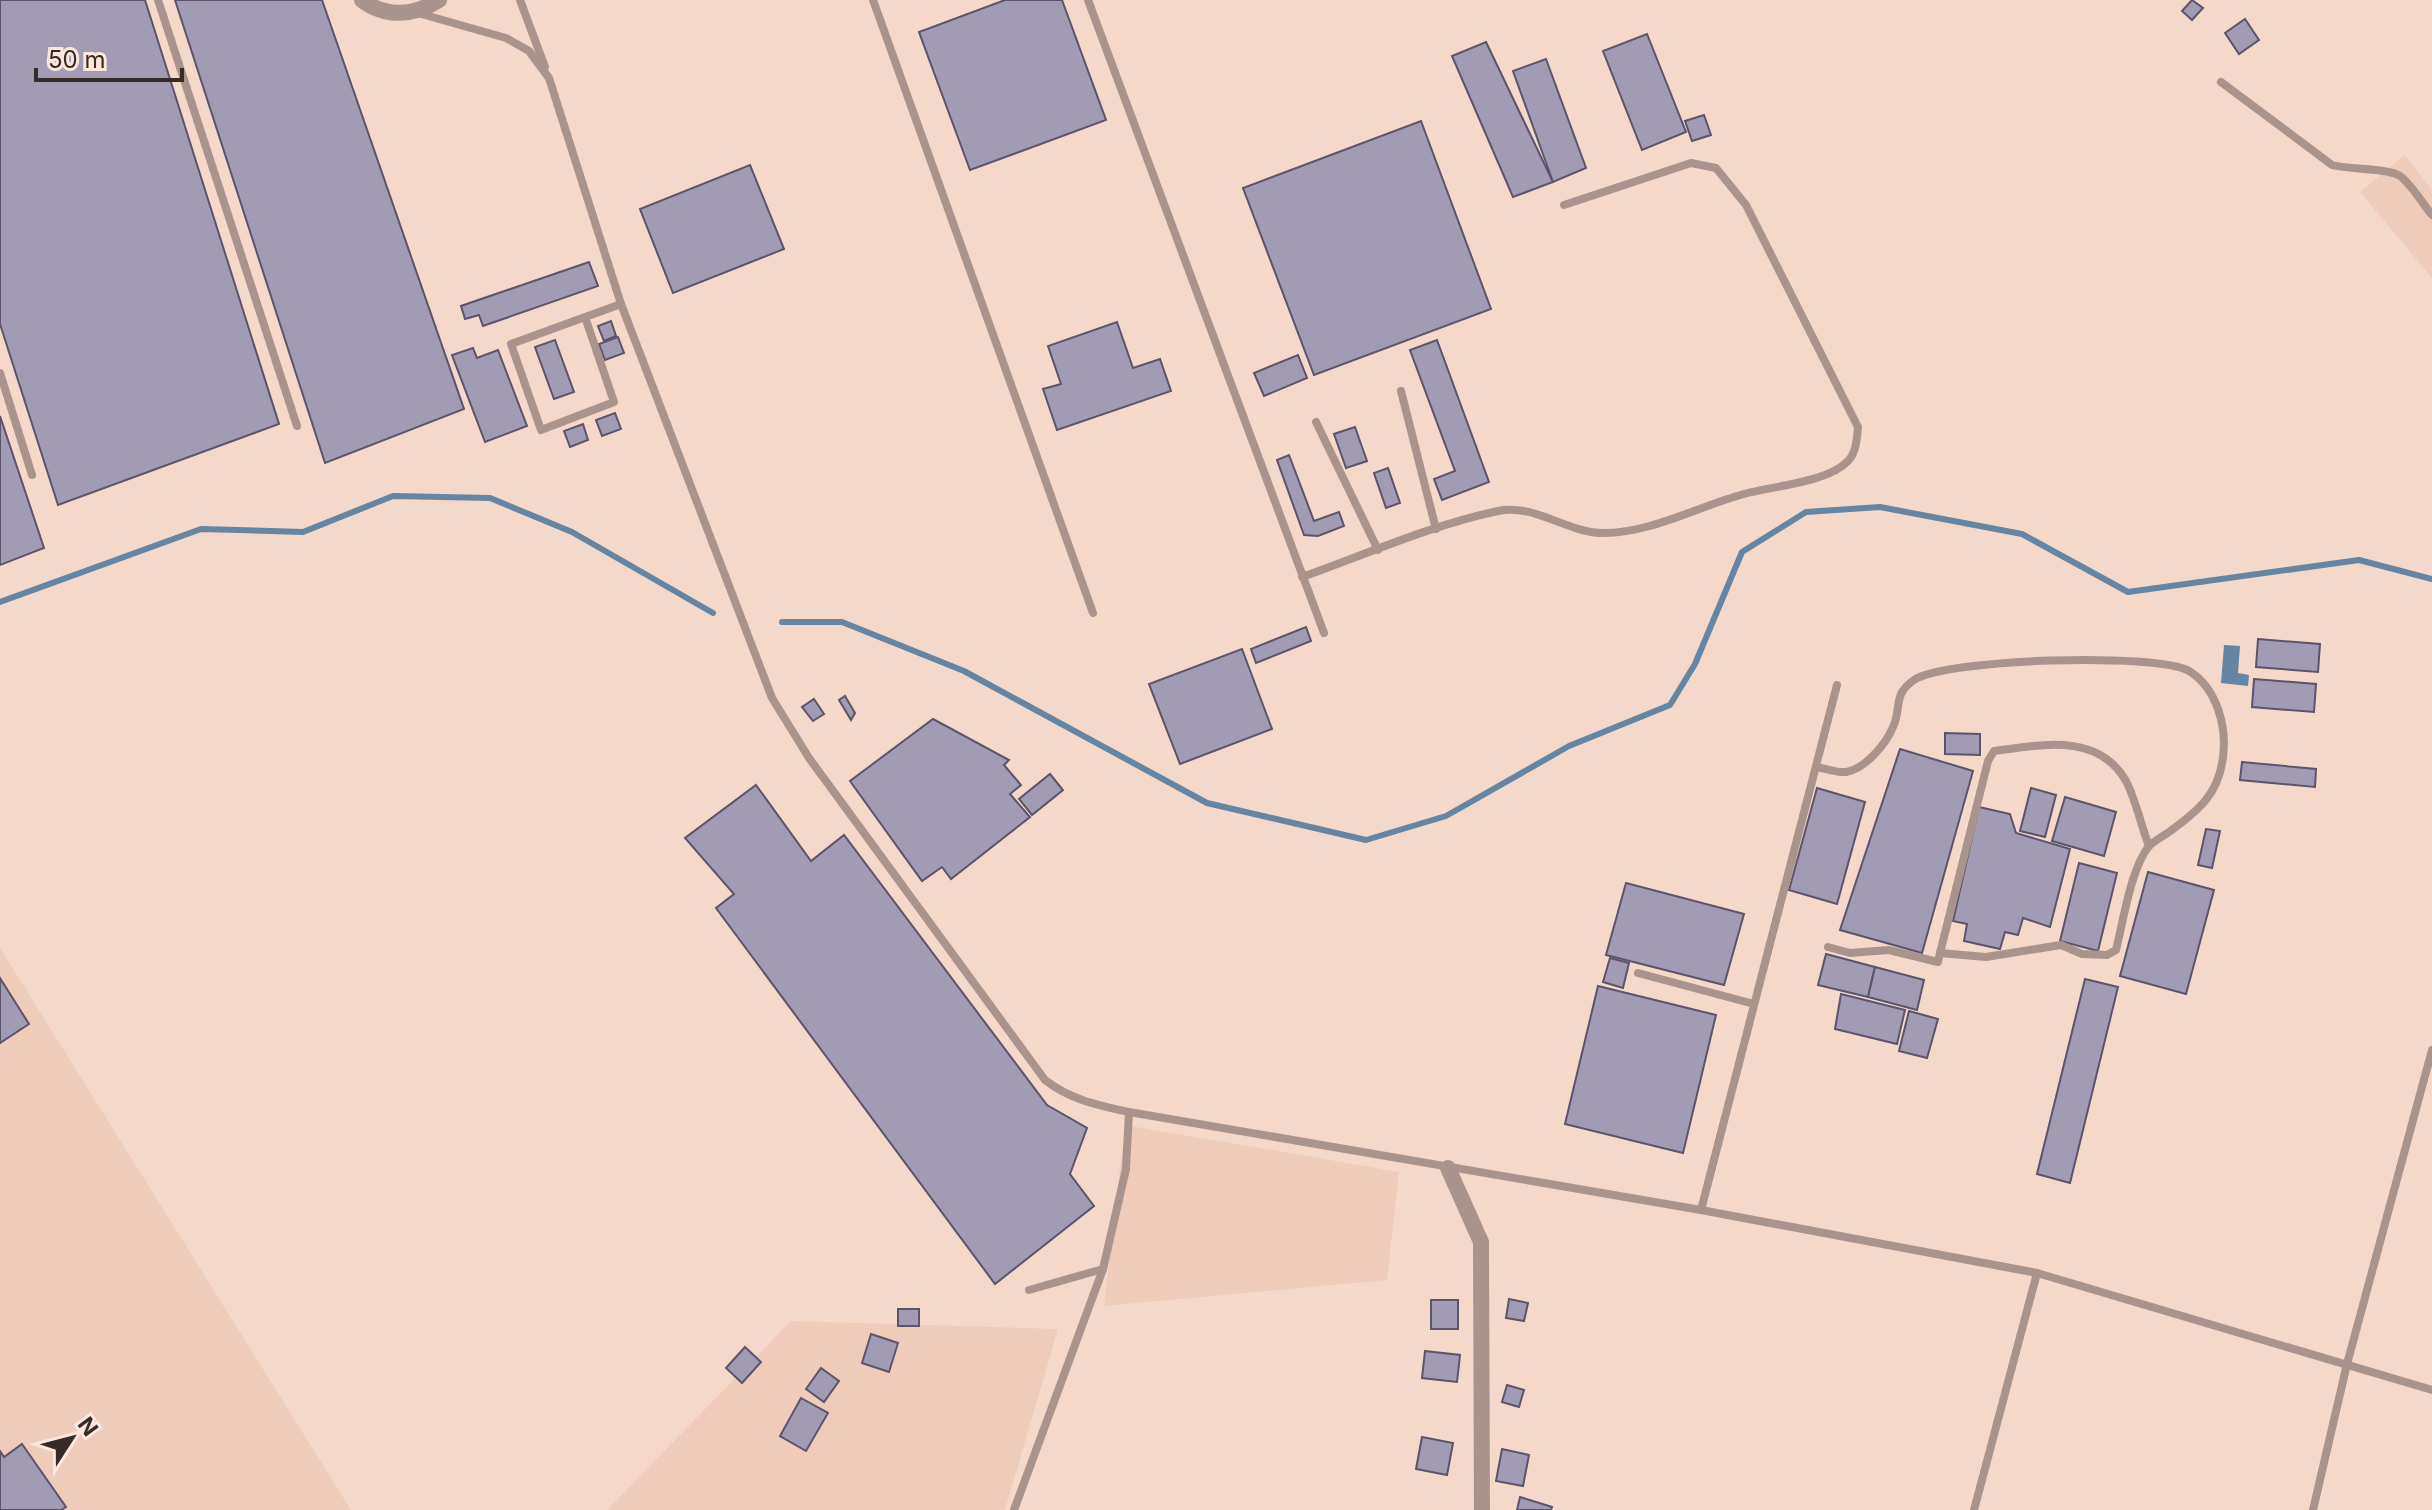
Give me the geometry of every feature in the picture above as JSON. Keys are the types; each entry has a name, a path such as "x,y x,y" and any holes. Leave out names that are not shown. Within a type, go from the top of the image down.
{"street":[{"path":"362,0 377,11 418,13 439,0"},
{"path":"1448,1168 1481,1242 1482,1510"}],"lane":[{"path":"158,0 297,426"},
{"path":"520,0 549,78 621,304 772,698 809,758 1045,1080 1076,1100 1129,1112 1701,1210 2037,1273 2432,1390"},
{"path":"873,0 1093,613"},
{"path":"1088,0 1324,633"},
{"path":"418,13 506,38 529,51 549,78"},
{"path":"2221,82 2332,165 2352,171 2391,171 2401,176 2432,215"},
{"path":"1302,577 1436,529 1500,510 1519,509 1575,530 1604,533 1635,529 1744,494 1834,471 1848,461 1857,444 1858,427 1746,205 1716,168 1691,163 1564,205"},
{"path":"585,317 614,402 541,430 511,344 585,317 621,304"},
{"path":"0,373 32,475"},
{"path":"1401,391 1436,529"},
{"path":"1316,422 1378,550"},
{"path":"1816,767 1846,772 1865,762 1894,726 1897,697 1912,680 1931,671 2037,661 2152,661 2189,671 2207,689 2223,720 2224,740 2216,787 2202,807 2149,846 2135,879 2116,950 2107,955 2082,954 2061,945 1986,957 1940,953"},
{"path":"1701,1210 1837,685"},
{"path":"1828,947 1850,953 1889,950 1938,962 1988,761 1994,751 2077,745 2103,755 2125,780 2149,846"},
{"path":"1638,973 1754,1004"},
{"path":"2313,1510 2347,1364 2432,1050"},
{"path":"1014,1510 1103,1269 1126,1169 1129,1112"},
{"path":"1029,1290 1103,1269"},
{"path":"1974,1510 2037,1273"}],"shaded area":[{"path":"2405,155 2432,190 2432,278 2360,192"},
{"path":"0,948 351,1510 0,1510"},
{"path":"1125,1125 1399,1172 1387,1280 1104,1306"},
{"path":"791,1321 1058,1329 1005,1510 607,1510"}],"water":[{"path":"2224,645 2240,646 2238,673 2249,675 2248,686 2221,683"}],"building":[{"path":"0,0 145,0 279,424 58,505 0,324"},
{"path":"175,0 322,0 464,409 325,463"},
{"path":"1005,0 1062,0 1106,120 970,170 919,32"},
{"path":"2192,0 2203,8 2192,20 2182,11"},
{"path":"2245,19 2259,40 2239,54 2225,33"},
{"path":"1647,34 1686,132 1642,150 1603,51"},
{"path":"1486,42 1553,182 1513,197 1452,56"},
{"path":"1546,59 1586,168 1553,182 1513,71"},
{"path":"1704,115 1711,135 1692,141 1685,121"},
{"path":"1421,121 1491,309 1314,375 1243,188"},
{"path":"750,165 784,249 673,293 640,209"},
{"path":"589,262 598,286 483,326 479,315 465,319 461,306"},
{"path":"611,321 616,336 604,341 598,326"},
{"path":"1117,322 1133,368 1160,359 1171,391 1057,430 1043,389 1061,384 1048,346"},
{"path":"618,337 624,353 605,360 599,344"},
{"path":"555,340 574,392 554,399 535,347"},
{"path":"1437,340 1489,482 1442,500 1434,479 1455,471 1410,350"},
{"path":"473,348 477,358 498,350 527,426 485,442 452,355"},
{"path":"1298,355 1307,378 1264,396 1254,373"},
{"path":"615,413 621,429 602,436 596,420"},
{"path":"0,416 44,548 0,565"},
{"path":"583,424 588,440 570,447 564,431"},
{"path":"1355,427 1367,461 1346,468 1334,434"},
{"path":"1289,455 1314,521 1339,512 1344,526 1318,536 1304,535 1277,460"},
{"path":"1388,468 1400,503 1386,508 1374,473"},
{"path":"1306,627 1311,641 1256,663 1251,649"},
{"path":"2258,639 2320,644 2318,672 2256,667"},
{"path":"1242,649 1272,729 1180,764 1149,684"},
{"path":"2254,679 2316,684 2314,712 2252,707"},
{"path":"845,696 855,713 851,720 839,700"},
{"path":"814,699 824,714 813,721 802,707"},
{"path":"933,719 1009,760 1004,765 1021,785 1010,794 1030,817 951,879 942,867 922,881 850,781"},
{"path":"1945,733 1980,734 1980,755 1945,754"},
{"path":"1900,749 1973,771 1922,953 1840,930"},
{"path":"2242,762 2316,769 2315,787 2240,780"},
{"path":"1050,774 1063,790 1032,815 1019,799"},
{"path":"756,785 811,861 844,835 1047,1105 1087,1128 1070,1174 1094,1206 995,1284 716,908 734,894 685,838"},
{"path":"1817,788 1865,802 1837,904 1789,890"},
{"path":"2031,788 2056,795 2045,837 2020,831"},
{"path":"2065,797 2116,812 2104,856 2052,841"},
{"path":"1979,807 2010,814 2016,833 2070,849 2050,927 2023,918 2018,935 2005,932 2000,949 1964,941 1967,924 1953,921"},
{"path":"2206,829 2220,831 2212,868 2198,865"},
{"path":"2079,863 2117,873 2098,951 2060,941"},
{"path":"2148,872 2214,890 2186,994 2120,976"},
{"path":"1626,883 1744,914 1724,985 1606,955"},
{"path":"1826,954 1875,967 1868,997 1818,985"},
{"path":"1610,958 1629,963 1623,988 1603,982"},
{"path":"1875,967 1924,980 1917,1010 1868,997"},
{"path":"0,978 29,1024 0,1043"},
{"path":"2085,979 2118,987 2070,1183 2037,1174"},
{"path":"1598,986 1716,1015 1683,1153 1565,1124"},
{"path":"1841,994 1905,1010 1897,1044 1835,1029"},
{"path":"1909,1011 1938,1019 1927,1058 1899,1051"},
{"path":"1509,1299 1528,1303 1524,1321 1506,1318"},
{"path":"1431,1300 1458,1300 1458,1329 1431,1329"},
{"path":"898,1309 919,1309 919,1326 898,1326"},
{"path":"871,1334 898,1343 889,1372 862,1363"},
{"path":"745,1347 761,1362 742,1383 726,1368"},
{"path":"1425,1351 1460,1355 1457,1382 1422,1378"},
{"path":"821,1368 839,1381 824,1402 806,1389"},
{"path":"1507,1385 1524,1390 1519,1407 1502,1402"},
{"path":"801,1398 828,1413 806,1451 780,1436"},
{"path":"1422,1437 1453,1443 1447,1475 1416,1469"},
{"path":"22,1444 66,1507 61,1510 0,1510 0,1451 4,1457"},
{"path":"1502,1449 1529,1455 1523,1486 1496,1481"},
{"path":"1520,1497 1552,1507 1551,1510 1517,1510"}],"waterway":[{"path":"0,602 201,529 303,532 393,496 490,498 572,532 713,613"},
{"path":"782,622 842,622 964,671 1207,803 1366,840 1446,816 1569,746 1670,705 1695,664 1742,552 1806,512 1880,507 2022,534 2128,592 2359,560 2432,579"}]}
